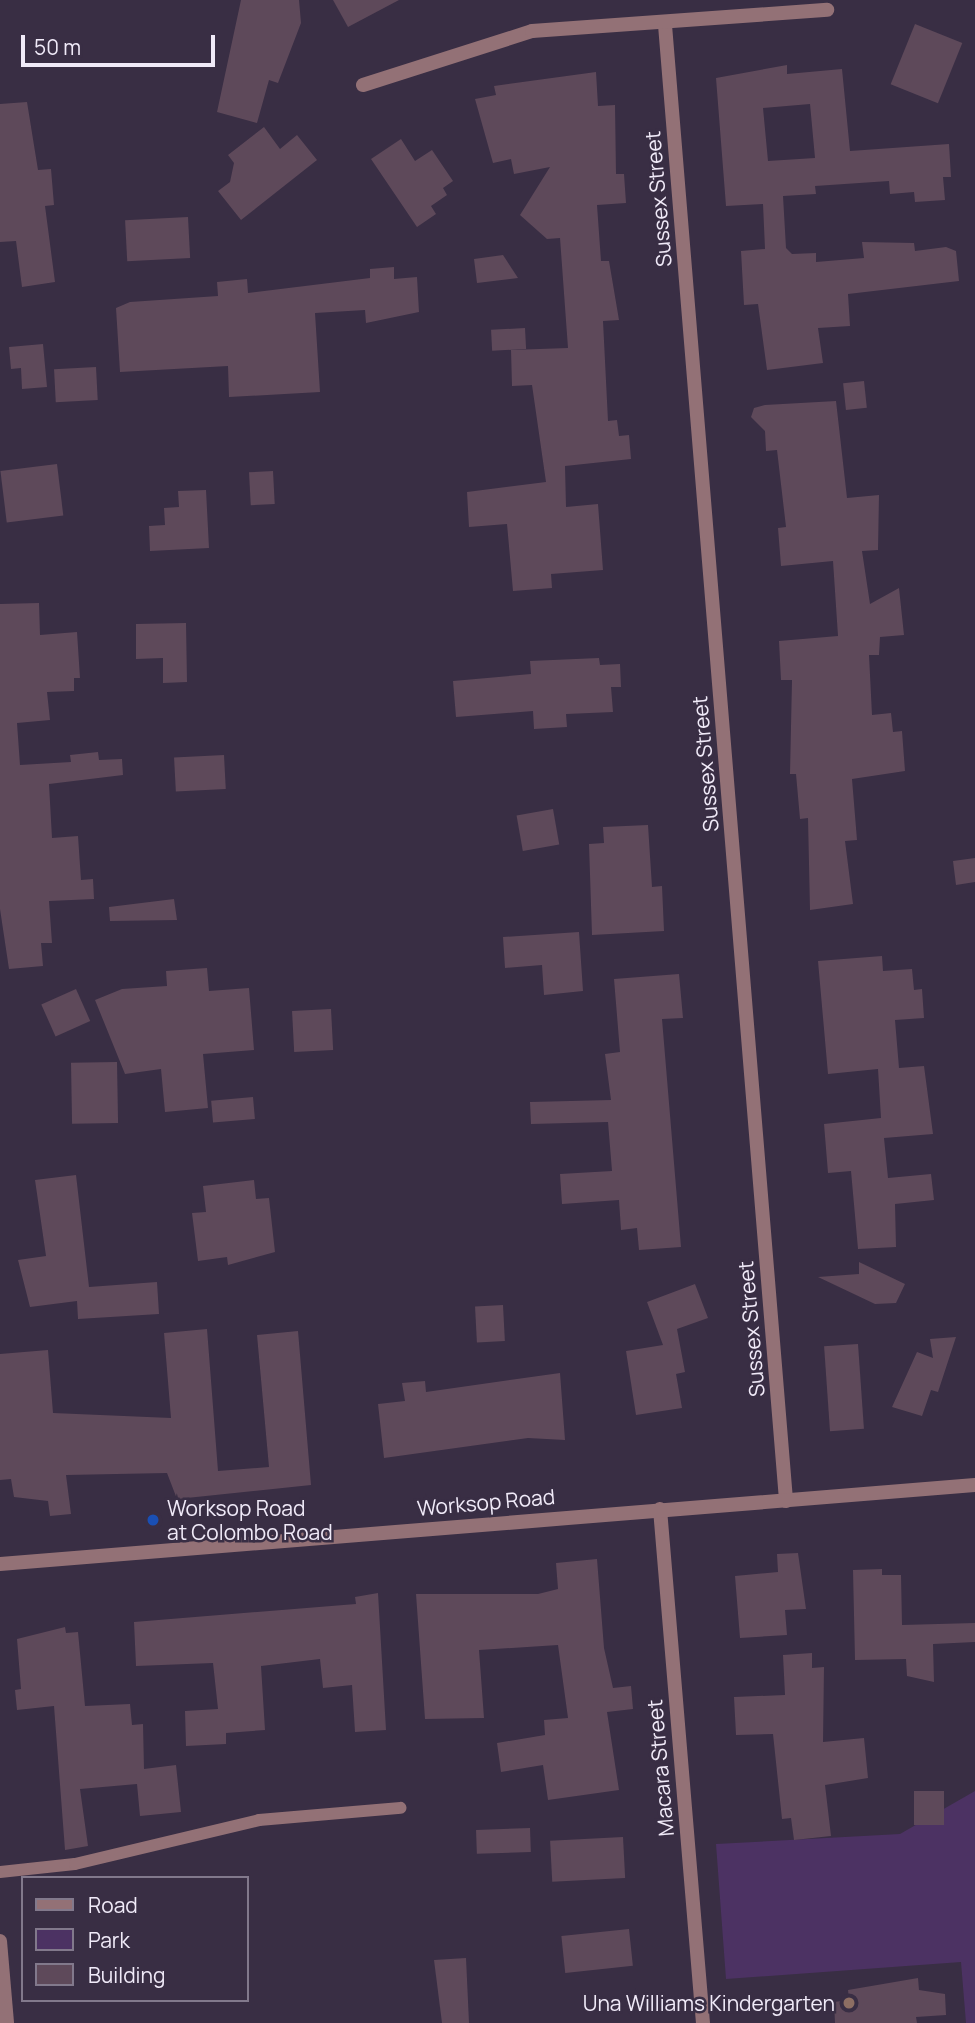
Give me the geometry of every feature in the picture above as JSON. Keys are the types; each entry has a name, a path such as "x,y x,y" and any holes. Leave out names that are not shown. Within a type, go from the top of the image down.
{"street":[{"path":"363,85 531,31 665,24 827,10"},
{"name":"Sussex Street","path":"665,24 786,1501"},
{"name":"Worksop Road","path":"0,1564 975,1485"},
{"name":"Macara Street","path":"660,1509 703,2023"},
{"path":"0,1941 7,2023"}],"lane":[{"path":"0,1872 75,1864 258,1820 400,1808"}],"green space":[{"path":"975,1791 975,2023 966,2023 961,1962 726,1979 716,1844 900,1834"}],"building":[{"path":"241,0 299,0 301,23 278,83 269,80 257,123 217,112"},
{"path":"333,0 399,0 348,27"},
{"path":"915,24 962,43 938,103 891,84"},
{"path":"787,65 787,74 842,69 850,151 949,144 951,177 943,177 945,200 915,202 914,192 890,194 889,181 815,186 816,194 783,196 786,248 792,254 816,253 816,262 864,258 862,242 914,243 915,251 946,247 956,251 959,281 848,294 850,326 818,328 823,363 767,370 758,304 744,305 741,251 765,249 763,204 726,206 716,78","holes":["810,104 815,158 768,161 763,108"]},
{"path":"596,72 598,106 615,105 616,174 624,174 626,203 597,205 601,261 609,261 619,320 603,321 608,421 617,420 619,436 629,435 631,459 565,466 566,507 598,504 603,570 551,574 552,588 513,591 507,524 469,527 467,492 546,482 532,385 512,386 511,350 568,348 560,238 547,239 520,215 550,167 514,174 511,159 493,163 475,99 496,95 494,86"},
{"path":"27,102 38,170 51,169 54,205 45,206 55,282 22,287 16,241 0,242 0,104"},
{"path":"264,127 280,149 297,135 317,160 241,220 218,191 230,182 234,163 228,155"},
{"path":"401,139 415,161 432,150 453,181 443,188 447,195 431,206 436,214 417,227 371,159"},
{"path":"188,217 190,258 127,261 125,220"},
{"path":"503,255 518,278 477,283 474,259"},
{"path":"394,267 394,279 417,277 419,312 366,323 365,310 315,313 320,392 229,397 228,366 120,372 116,308 130,302 218,296 217,282 247,279 248,293 370,278 370,269"},
{"path":"525,328 526,349 492,351 491,330"},
{"path":"43,344 47,387 22,389 21,368 11,369 9,347"},
{"path":"96,367 98,400 56,402 54,369"},
{"path":"864,381 867,408 846,410 843,383"},
{"path":"836,401 847,498 879,495 878,550 862,551 870,604 899,588 904,635 880,637 879,655 869,655 872,715 891,713 893,732 902,731 905,771 852,779 857,840 845,841 853,904 810,910 808,818 800,819 796,774 790,774 792,680 781,680 779,641 838,636 833,561 781,566 778,528 786,527 777,450 766,451 765,431 751,417 754,408 765,405"},
{"path":"57,464 63,516 7,523 0,471"},
{"path":"273,471 275,504 251,505 249,472"},
{"path":"206,490 209,548 150,551 149,526 165,525 164,508 179,507 178,491"},
{"path":"39,603 40,635 77,632 80,678 74,678 74,691 47,692 50,720 17,723 20,765 71,762 70,755 98,752 99,760 122,759 123,775 49,784 52,838 78,836 81,880 93,879 94,899 49,901 52,943 41,943 43,966 9,969 0,909 0,604"},
{"path":"186,623 187,682 163,683 163,658 136,659 136,624"},
{"path":"599,658 600,665 620,664 621,687 611,687 613,712 566,714 567,727 534,729 533,711 456,717 453,681 531,674 530,661"},
{"path":"224,755 226,789 176,792 174,758"},
{"path":"553,809 559,844 523,851 517,815"},
{"path":"648,825 652,887 662,886 664,931 592,935 589,844 604,843 603,827"},
{"path":"975,858 975,882 956,885 953,861"},
{"path":"174,899 177,920 110,921 109,907"},
{"path":"579,932 583,991 544,995 542,965 505,968 503,937"},
{"path":"882,956 883,971 912,969 914,990 922,989 924,1018 895,1020 899,1068 924,1066 933,1134 884,1138 888,1178 931,1174 934,1200 895,1204 896,1247 858,1249 851,1171 828,1173 824,1124 881,1118 878,1069 828,1074 818,961"},
{"path":"207,968 209,991 249,988 254,1050 203,1054 208,1108 165,1112 161,1069 125,1074 95,1000 122,989 167,986 166,971"},
{"path":"679,974 683,1018 662,1019 681,1247 639,1250 637,1228 621,1230 619,1200 562,1204 560,1174 612,1171 608,1122 531,1124 530,1102 611,1100 605,1054 620,1052 614,979"},
{"path":"76,989 90,1021 56,1036 41,1004"},
{"path":"331,1009 333,1050 294,1052 292,1011"},
{"path":"117,1062 118,1123 72,1124 71,1063"},
{"path":"253,1097 255,1119 213,1123 211,1101"},
{"path":"76,1175 89,1287 157,1282 159,1314 78,1319 77,1301 30,1307 18,1260 46,1256 35,1180"},
{"path":"254,1180 256,1199 269,1198 275,1252 228,1265 227,1257 198,1261 192,1213 206,1212 203,1186"},
{"path":"859,1262 905,1284 896,1303 875,1304 818,1277 859,1274"},
{"path":"695,1284 708,1318 677,1329 685,1372 676,1374 682,1408 636,1415 626,1351 663,1345 647,1302"},
{"path":"503,1305 505,1341 477,1342 475,1306"},
{"path":"207,1329 218,1471 269,1467 257,1335 298,1331 311,1485 177,1499 167,1473 66,1475 71,1514 50,1516 48,1501 14,1497 11,1479 0,1480 0,1354 48,1350 53,1413 171,1418 164,1333"},
{"path":"956,1337 938,1392 931,1390 922,1416 892,1407 917,1352 933,1358 930,1339"},
{"path":"858,1344 864,1429 830,1431 824,1346"},
{"path":"560,1373 565,1440 528,1438 384,1458 378,1404 405,1401 402,1383 425,1381 426,1392"},
{"path":"798,1553 806,1609 785,1610 787,1635 740,1638 735,1576 778,1572 777,1554"},
{"path":"597,1559 604,1648 613,1688 631,1686 633,1709 607,1712 619,1790 548,1800 543,1765 501,1772 497,1743 545,1735 544,1720 568,1718 558,1645 479,1650 484,1718 425,1719 416,1594 538,1594 558,1589 556,1563"},
{"path":"882,1569 882,1575 901,1575 902,1625 975,1623 975,1642 933,1644 934,1682 907,1676 906,1659 855,1660 853,1570"},
{"path":"378,1593 386,1730 355,1732 352,1685 323,1688 320,1659 261,1666 265,1730 226,1733 226,1744 186,1746 185,1711 218,1709 213,1663 136,1666 134,1622 356,1604 355,1597"},
{"path":"65,1627 66,1633 78,1632 85,1706 130,1704 132,1725 143,1724 144,1769 176,1765 181,1812 140,1816 137,1784 80,1789 88,1846 65,1850 54,1706 17,1710 15,1690 21,1689 17,1639"},
{"path":"812,1653 812,1668 824,1667 823,1742 864,1738 868,1778 825,1785 831,1836 794,1840 791,1818 782,1819 773,1734 736,1735 734,1697 785,1695 783,1655"},
{"path":"914,1791 944,1791 944,1825 914,1825"},
{"path":"530,1828 531,1852 477,1854 476,1830"},
{"path":"623,1837 625,1878 552,1882 550,1841"},
{"path":"629,1929 633,1966 565,1973 561,1936"},
{"path":"466,1958 469,2023 442,2023 434,1960"},
{"path":"918,1978 919,1990 945,1994 946,2015 916,2017 917,2023 835,2023 834,2002 849,2000 848,1990"}],"place":[{"name":"Worksop Road at Colombo Road","path":"153,1520"},
{"name":"Una Williams Kindergarten","path":"849,2003"}]}
